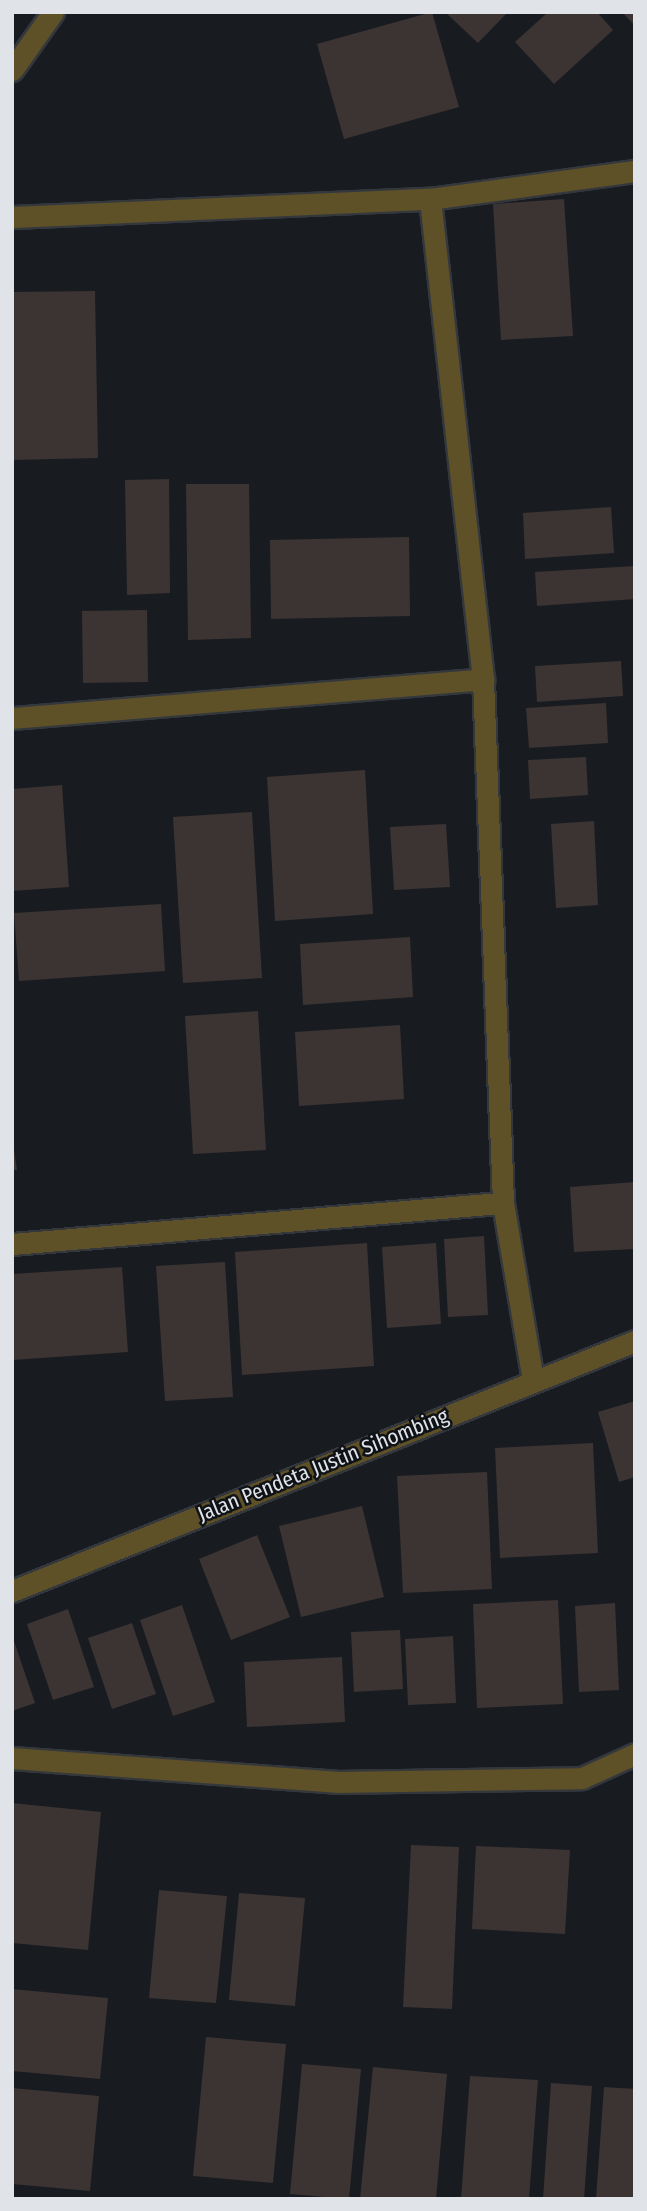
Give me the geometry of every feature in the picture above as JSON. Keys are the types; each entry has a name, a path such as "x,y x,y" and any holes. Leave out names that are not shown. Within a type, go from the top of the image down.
{"street":[{"path":"12,70 53,12"},
{"path":"12,217 430,199 635,171"},
{"path":"430,199 483,679 503,1203 533,1380"},
{"path":"12,718 483,679"},
{"path":"12,1244 503,1203"},
{"name":"Jalan Pendeta Justin Sihombing","path":"12,1591 635,1341"},
{"path":"12,1758 336,1782 582,1778 635,1754"}],"building":[{"path":"432,12 459,107 344,139 317,44"},
{"path":"445,12 508,12 478,43"},
{"path":"548,12 597,12 613,30 554,84 515,42"},
{"path":"622,12 635,12 635,26"},
{"path":"564,199 573,336 501,340 493,204"},
{"path":"95,291 98,458 12,460 12,292"},
{"path":"169,479 170,593 127,595 125,480"},
{"path":"186,484 249,484 251,638 188,640"},
{"path":"611,507 614,553 525,559 523,513"},
{"path":"409,537 410,616 271,619 270,540"},
{"path":"634,566 635,599 537,606 535,572"},
{"path":"147,610 148,682 83,683 82,611"},
{"path":"621,661 623,696 537,702 535,666"},
{"path":"606,703 608,743 529,748 526,708"},
{"path":"586,757 588,795 530,799 528,760"},
{"path":"365,770 373,914 275,921 267,777"},
{"path":"62,785 69,887 12,891 12,789"},
{"path":"252,812 262,978 183,983 173,817"},
{"path":"594,821 598,905 556,908 551,824"},
{"path":"446,824 450,887 394,890 390,827"},
{"path":"161,904 165,971 19,981 14,913"},
{"path":"410,937 413,997 303,1005 300,944"},
{"path":"258,1011 266,1150 193,1154 185,1016"},
{"path":"400,1025 404,1099 299,1106 295,1032"},
{"path":"12,1136 17,1170 12,1170"},
{"path":"635,1182 635,1249 574,1252 570,1187"},
{"path":"484,1236 488,1315 448,1317 444,1239"},
{"path":"367,1243 374,1366 242,1375 235,1252"},
{"path":"436,1243 441,1324 387,1328 382,1247"},
{"path":"225,1262 233,1397 165,1401 156,1266"},
{"path":"122,1267 128,1352 12,1360 12,1274"},
{"path":"635,1401 635,1477 619,1482 598,1412"},
{"path":"593,1443 598,1553 500,1558 495,1448"},
{"path":"487,1472 492,1589 403,1593 397,1476"},
{"path":"362,1506 384,1597 301,1617 279,1526"},
{"path":"257,1535 290,1617 231,1640 199,1559"},
{"path":"558,1600 563,1704 477,1708 473,1604"},
{"path":"615,1603 619,1690 579,1692 575,1606"},
{"path":"182,1605 215,1702 173,1716 140,1620"},
{"path":"68,1609 94,1687 53,1700 27,1624"},
{"path":"132,1623 156,1694 112,1709 88,1638"},
{"path":"400,1630 403,1689 354,1692 351,1632"},
{"path":"12,1635 35,1703 12,1711"},
{"path":"453,1636 456,1703 408,1705 405,1639"},
{"path":"342,1657 345,1722 247,1727 244,1662"},
{"path":"12,1803 101,1812 88,1950 12,1943"},
{"path":"411,1845 459,1847 452,2009 403,2007"},
{"path":"476,1846 570,1850 565,1934 472,1929"},
{"path":"159,1890 227,1896 216,2003 149,1998"},
{"path":"239,1893 305,1898 295,2006 229,2000"},
{"path":"12,1989 108,1998 100,2079 12,2071"},
{"path":"206,2037 286,2044 273,2183 193,2176"},
{"path":"302,2064 361,2069 349,2199 290,2194"},
{"path":"373,2067 447,2074 436,2199 360,2199"},
{"path":"470,2076 538,2080 529,2199 461,2199"},
{"path":"551,2083 592,2086 584,2199 543,2199"},
{"path":"604,2087 635,2089 635,2199 596,2199"},
{"path":"12,2088 99,2096 90,2191 12,2184"}]}
